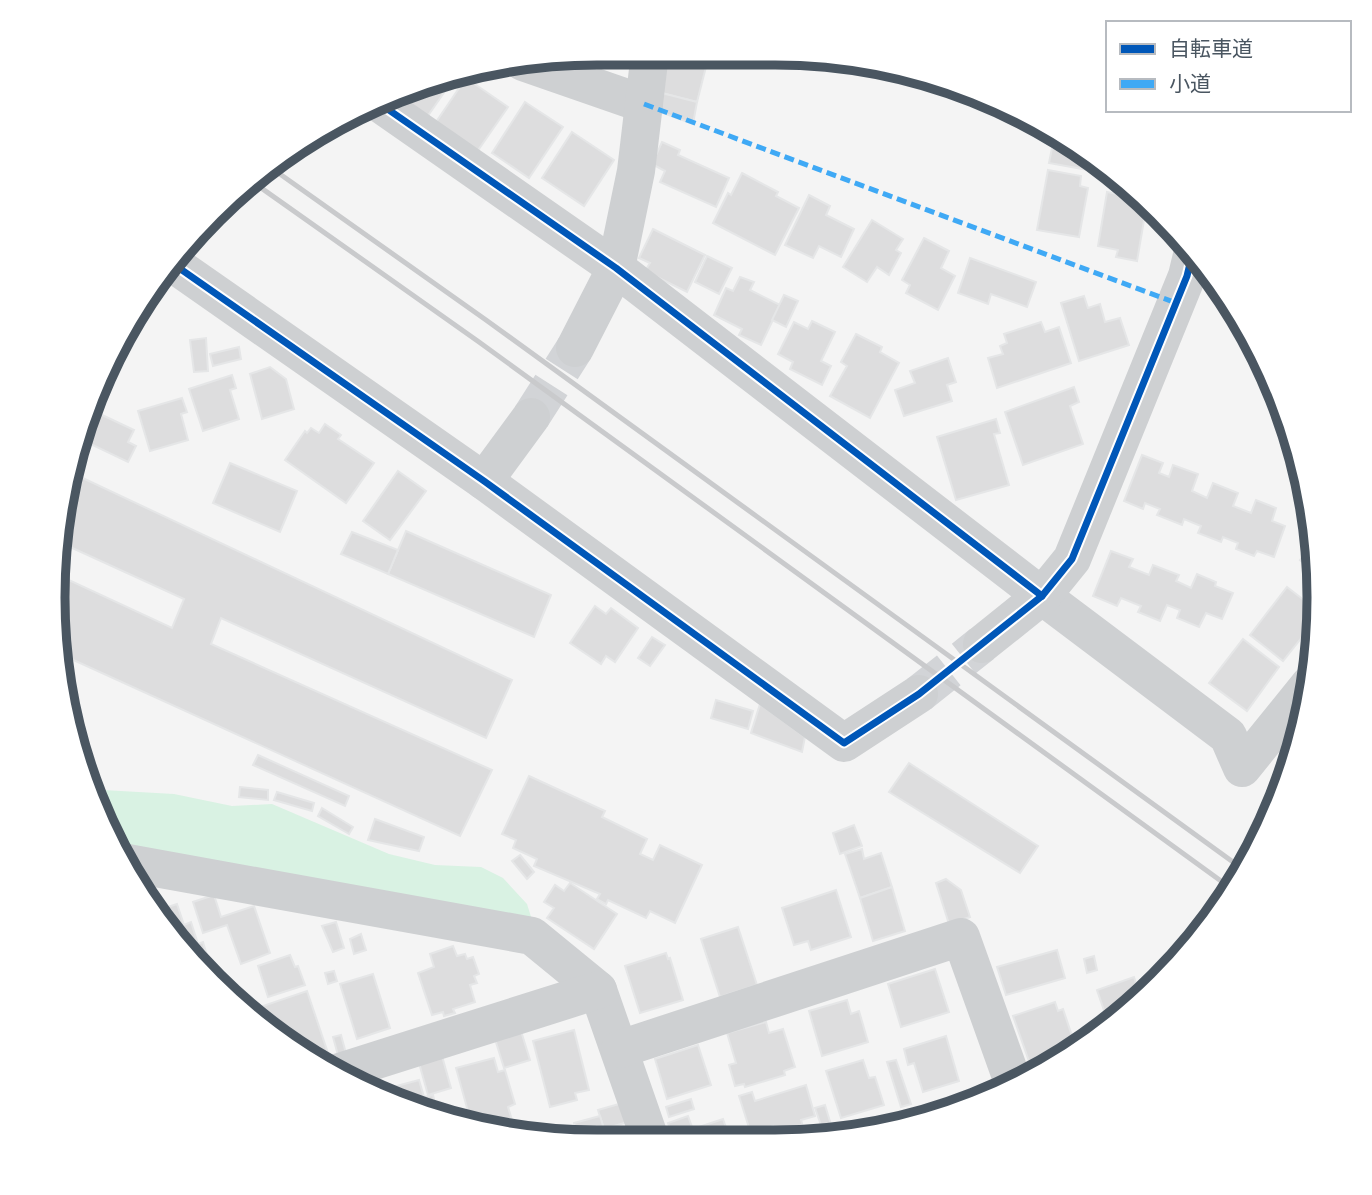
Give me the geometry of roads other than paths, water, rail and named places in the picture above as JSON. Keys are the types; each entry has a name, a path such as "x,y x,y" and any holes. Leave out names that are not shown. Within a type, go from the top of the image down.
{"street":[{"path":"575,348 617,268 636,171 648,65"},
{"path":"540,68 643,104"},
{"path":"386,109 617,268 1228,736 1242,768 1297,700"},
{"path":"982,644 1042,596 1072,559 1190,264"},
{"path":"179,268 484,481 844,743 919,694"},
{"path":"484,481 531,417"},
{"path":"136,865 532,936 598,990 648,1130"},
{"path":"620,1049 961,937 1010,1075"},
{"path":"350,1069 598,990"}],"tunnel":[{"path":"531,417 575,348"},
{"path":"919,694 982,644"}],"railway":[{"path":"277,172 486,320 1236,864"},
{"path":"259,186 479,342 1224,883"}]}
